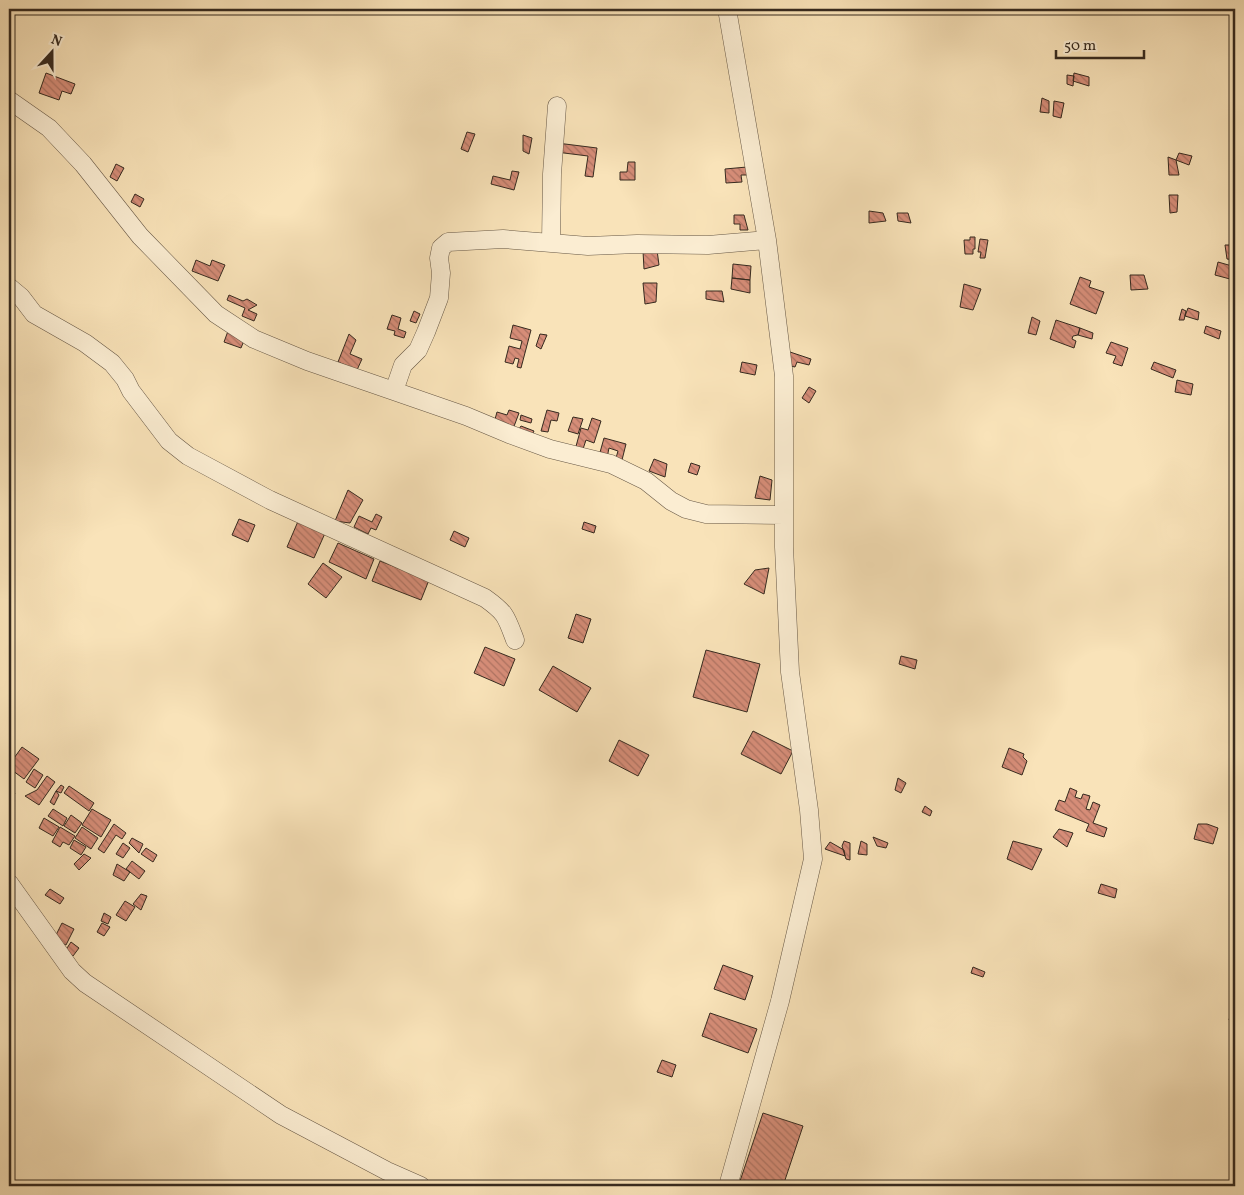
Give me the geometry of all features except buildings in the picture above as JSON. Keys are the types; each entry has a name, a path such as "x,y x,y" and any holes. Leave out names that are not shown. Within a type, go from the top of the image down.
{"street":[{"path":"727,9 767,240 784,376 784,516 790,672 814,859 780,1001 728,1186"},
{"path":"9,100 49,128 63,142 83,164 140,236 216,314 254,339 306,361 394,391 550,449 611,464 646,482 686,509 706,514 784,516"},
{"path":"551,242 552,174 558,106"},
{"path":"394,391 403,365 418,350 439,298 442,273 439,258 441,248 448,242 494,240 551,242 588,246 637,244 708,245 767,240"},
{"path":"9,286 21,296 34,314 85,343 112,362 125,379 131,391 169,441 188,456 270,500 485,598 499,608 506,617 515,640"},
{"path":"9,883 72,971 85,983 281,1115 421,1186"}]}
